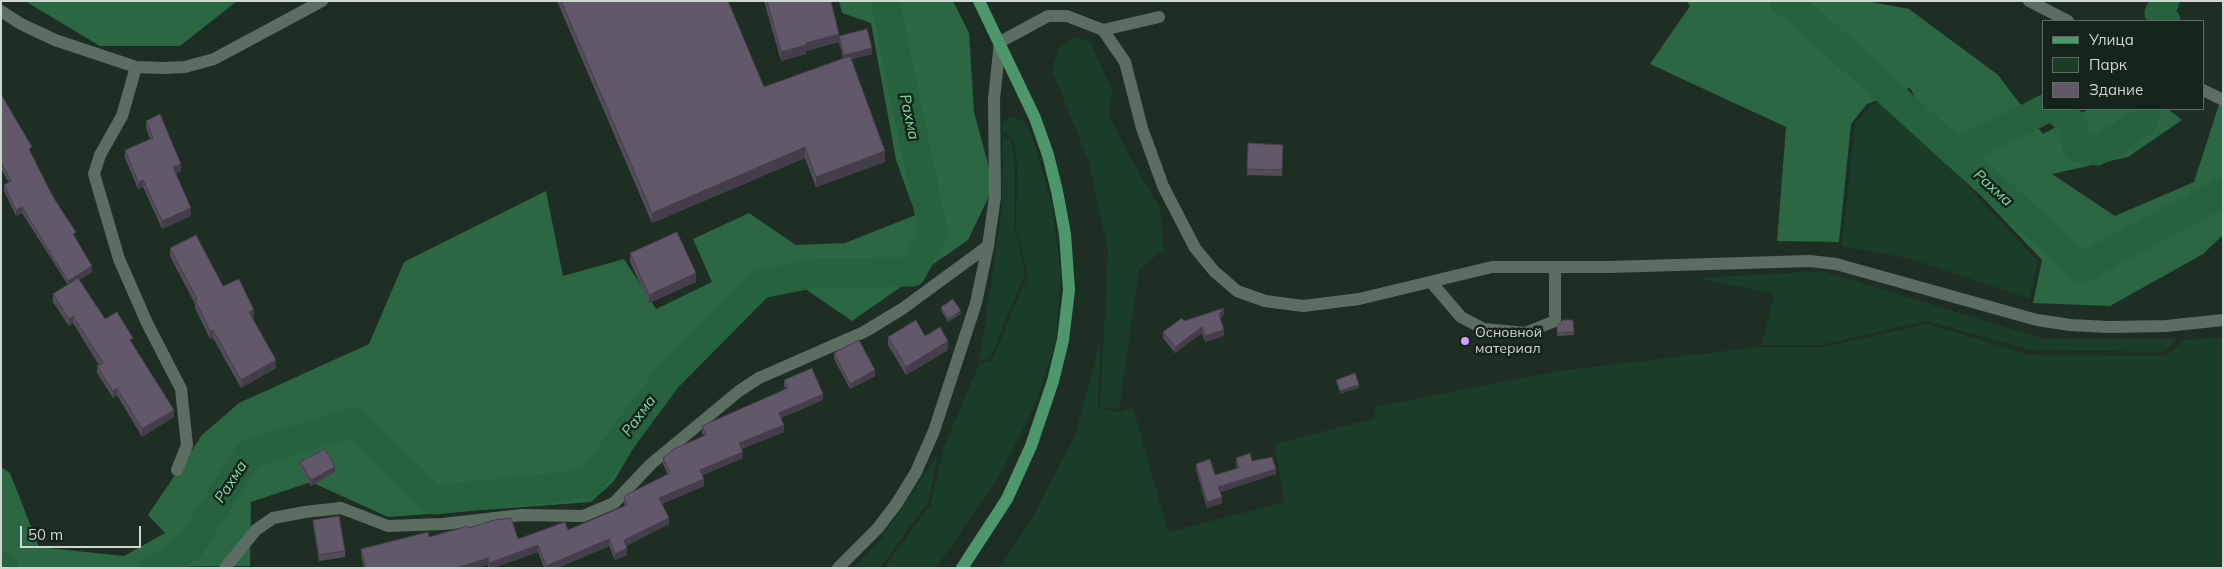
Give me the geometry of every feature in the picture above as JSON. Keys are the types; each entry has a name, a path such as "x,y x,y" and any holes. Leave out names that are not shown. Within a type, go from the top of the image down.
{"main road":[{"path":"962,568 1006,499 1031,446 1053,381 1063,340 1069,290 1065,234 1048,154 1034,118 980,1"}],"street":[{"path":"1,11 21,24 55,40 136,67 185,66 214,59 322,1"},
{"path":"2029,1 2066,20"},
{"path":"838,568 878,528 897,503 916,472 934,431 976,303 988,246 995,197 994,99 1000,42 1048,16 1067,16 1103,30 1126,62 1142,128 1163,186 1195,248 1214,271 1237,290 1266,301 1303,306 1359,299 1492,267 1810,262 1836,264 2037,320 2070,325 2109,327 2166,326 2223,320"},
{"path":"1103,30 1159,17"},
{"path":"136,67 122,116 100,155 94,174 119,258 147,323 181,389 187,445 177,470"},
{"path":"225,568 256,530 273,518 305,512 340,508 388,526 397,526 443,524 522,515 583,516 614,503 652,464 739,391 759,378 864,332 902,309 988,246"},
{"path":"1431,282 1461,317 1484,329 1525,333 1555,321 1556,267"}],"green space":[{"path":"25,1 237,1 180,46 100,46"},
{"path":"839,1 953,1 969,33 974,112 994,186 968,240 852,321 779,271 711,353 672,382 614,481 591,502 388,517 311,482 251,502 250,566 1,568 1,467 10,473 39,547 124,556 165,533 148,515 202,435 239,403 369,344 404,262 546,191 563,276 624,259 656,309 712,282 693,239 749,213 796,245 845,243 916,215 896,160 871,23 842,13"},
{"path":"1686,1 1866,1 1909,9 1998,75 2043,134 2087,110 2169,110 2182,120 2128,157 2052,174 2115,216 2194,182 2223,92 2223,235 2203,254 2110,306 2033,303 2042,260 1953,166 1910,88 1867,104 1851,124 1839,242 1777,241 1786,127 1650,64 1690,6"},
{"path":"1074,37 1090,42 1112,90 1109,116 1131,159 1160,208 1164,250 1139,269 1119,409 1100,407 1108,250 1088,160 1052,70 1058,49"},
{"path":"1909,91 1951,168 2038,261 2030,299 1911,259 1842,246 1855,124 1871,105"},
{"path":"1013,116 1025,122 1032,136 1052,204 1061,275 1056,341 1036,403 1001,473 936,568 884,568 931,504 944,447 979,364 992,360 1028,275 1016,228 1017,169 1014,140 1003,132 1003,122"},
{"path":"1003,136 1012,141 1015,169 1015,228 1025,274 990,358 979,361 1002,209"},
{"path":"1822,271 2045,339 2177,339 2165,352 2031,350 1926,321 1821,345 1762,345 1774,294 1698,278"},
{"path":"1927,324 2030,355 2165,356 2184,340 2223,337 2223,568 999,568 1030,522 1075,436 1100,343 1098,408 1120,412 1133,407 1168,532 1285,502 1274,444 1375,418 1374,407 1558,371 1759,347 1823,347"},
{"path":"938,454 928,502 880,568 853,568 880,540"}],"building":[{"path":"561,1 728,1 764,87 850,56 885,151 816,177 805,147 652,213"},
{"path":"767,1 831,1 839,34 781,52"},
{"path":"867,29 872,48 844,55 839,36"},
{"path":"1,94 32,147 29,149 53,197 76,232 73,234 92,266 68,281 22,207 16,210 4,185 11,181 1,163"},
{"path":"160,114 181,164 173,167 191,208 162,221 143,180 138,182 125,150 153,138 146,121"},
{"path":"1248,143 1283,145 1282,170 1247,169"},
{"path":"677,232 696,273 649,295 630,253"},
{"path":"196,235 223,286 239,279 254,310 249,312 276,360 241,380 213,330 210,331 195,300 197,299 170,248"},
{"path":"78,278 105,319 117,312 133,338 130,340 174,410 142,429 117,388 113,391 97,366 103,363 73,316 69,319 53,294"},
{"path":"953,299 961,311 948,319 941,307"},
{"path":"1224,308 1219,314 1224,330 1205,336 1202,327 1175,347 1163,332 1182,318 1184,321"},
{"path":"916,320 925,336 940,327 948,341 906,367 888,337"},
{"path":"1563,320 1573,320 1574,332 1557,333 1557,326"},
{"path":"859,340 875,370 850,384 834,353"},
{"path":"812,368 823,394 779,413 784,425 739,443 743,452 700,470 704,479 659,498 669,518 624,540 627,548 615,554 609,539 546,566 538,545 489,563 488,558 456,568 366,568 361,549 428,532 429,537 468,526 469,528 494,520 511,518 518,539 565,522 568,530 627,505 624,498 626,495 670,473 663,458 674,449 706,435 702,426 788,388 784,380"},
{"path":"1355,373 1359,385 1340,391 1336,380"},
{"path":"325,449 335,467 311,480 300,462"},
{"path":"1250,453 1252,461 1272,457 1276,469 1218,487 1222,497 1207,502 1196,464 1210,459 1215,475 1239,468 1236,458"},
{"path":"339,516 345,551 319,555 313,520"}],"waterway":[{"name":"Рахма","path":"154,568 161,567 191,545 249,454 353,422 434,500 589,484 668,377 760,284 817,273 912,272 933,232 885,1"},
{"name":"Рахма","path":"1784,1 1799,11 2082,268 2223,192"},
{"path":"2165,1 2159,13 2165,20"},
{"path":"1955,153 2043,110"},
{"path":"2056,110 2072,123 2077,147 2097,151 2143,122 2147,110"},
{"name":"Рахма","path":"1,565 4,568"}],"place":[{"name":"Основной материал","path":"1465,341"}]}
